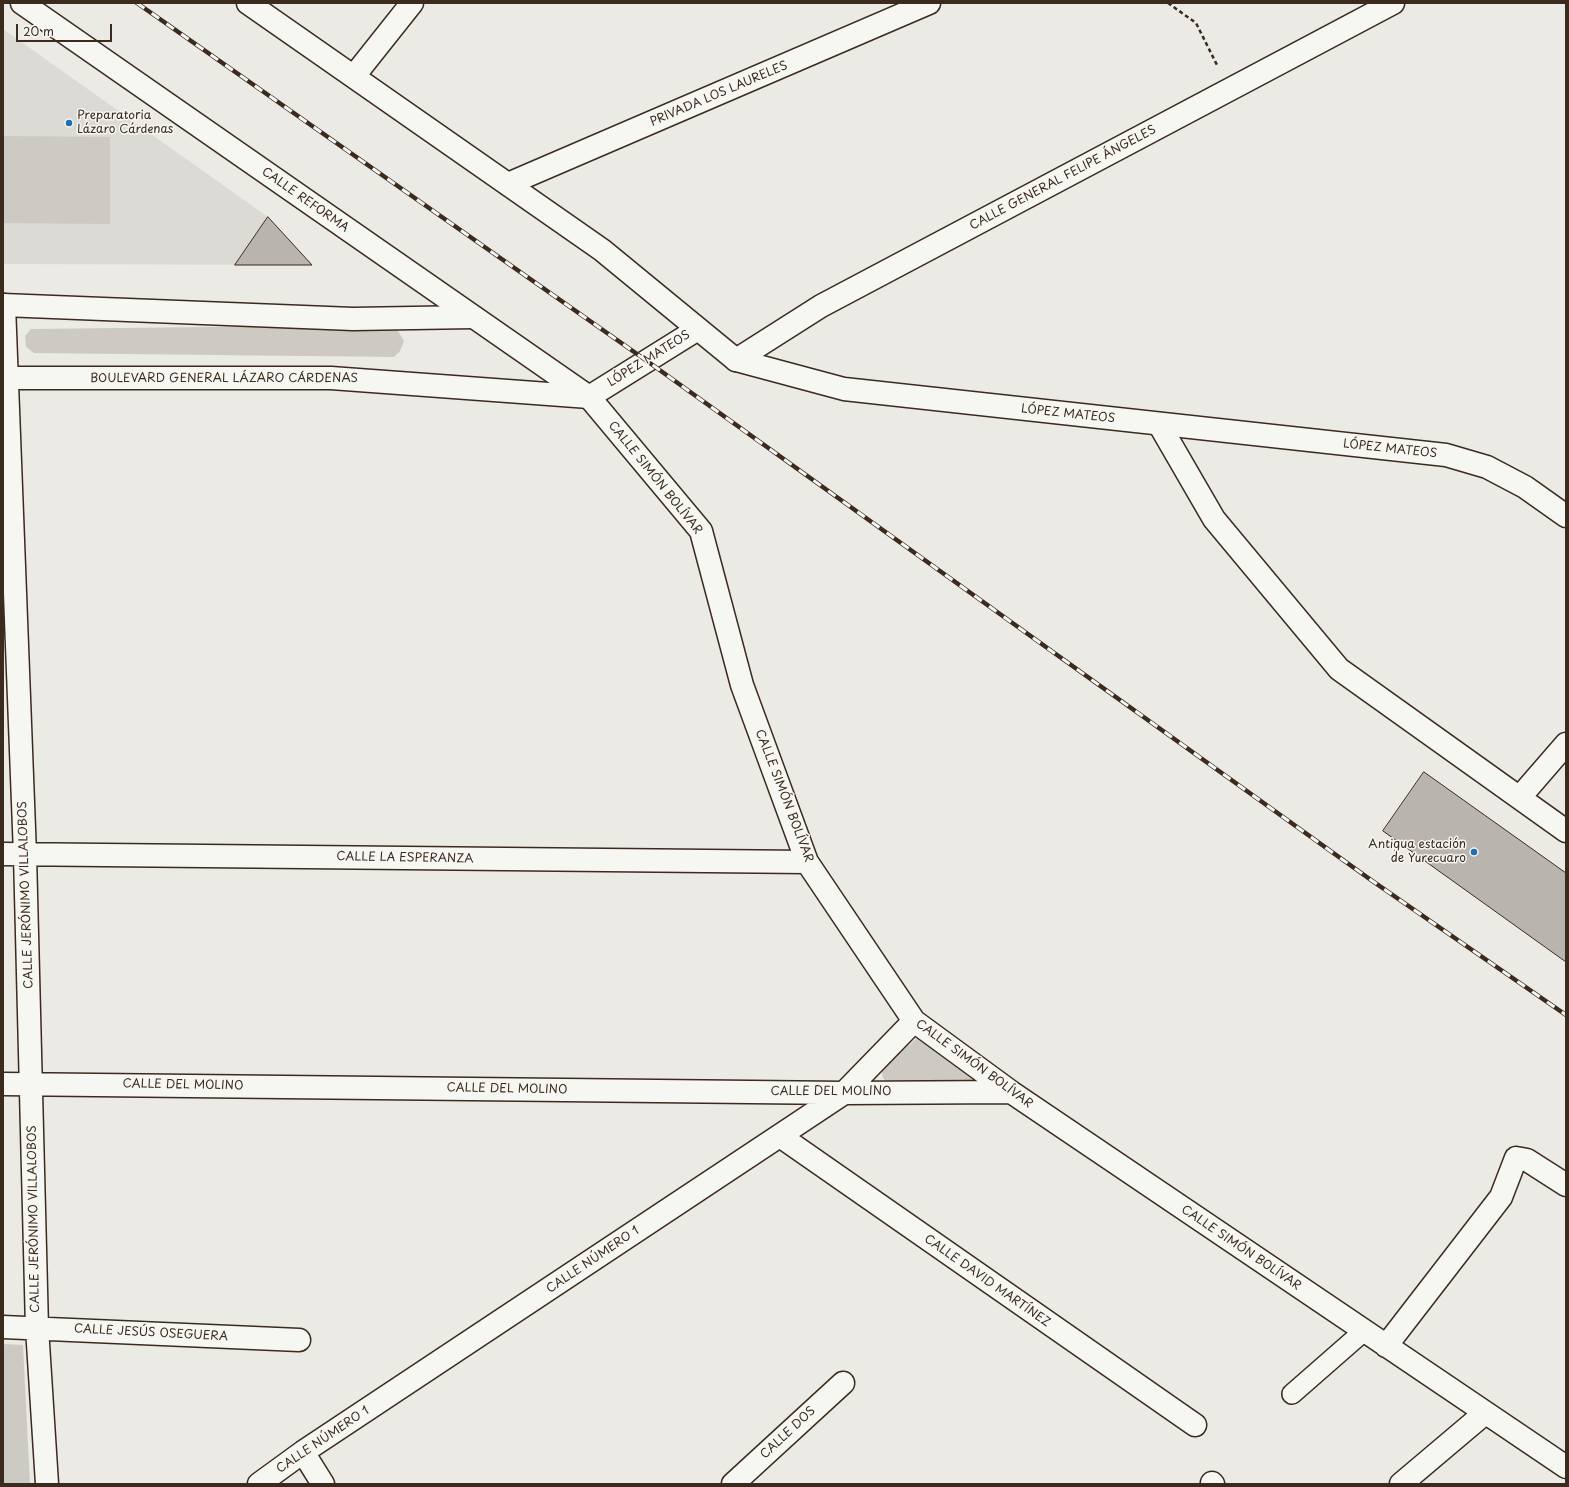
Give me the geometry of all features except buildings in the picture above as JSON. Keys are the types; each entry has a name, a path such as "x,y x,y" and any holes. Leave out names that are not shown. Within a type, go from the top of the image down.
{"street":[{"name":"CALLE REFORMA","path":"22,3 589,397"},
{"path":"248,3 602,250 698,329"},
{"path":"354,76 412,3"},
{"name":"PRIVADA LOS LAURELES","path":"508,184 929,3"},
{"name":"CALLE GENERAL FELIPE ÁNGELES","path":"736,360 821,306 1394,3"},
{"path":"4,305 354,319 473,317"},
{"name":"CALLE JERÓNIMO VILLALOBOS","path":"4,305 5,378 25,855 37,1328 47,1484"},
{"name":"LÓPEZ MATEOS","path":"589,397 698,329 736,360 844,388 1446,455 1487,467 1525,487 1566,516"},
{"name":"BOULEVARD GENERAL LÁZARO CÁRDENAS","path":"5,378 331,378 589,397"},
{"name":"CALLE SIMÓN BOLÍVAR","path":"589,397 701,531 742,685 807,862 914,1021 1011,1092 1566,1467"},
{"path":"1159,424 1214,519 1339,669 1566,830"},
{"path":"1520,797 1566,744"},
{"name":"CALLE LA ESPERANZA","path":"3,854 807,862"},
{"name":"CALLE NÚMERO 1","path":"259,1484 303,1452 844,1093 914,1021"},
{"name":"CALLE DEL MOLINO","path":"3,1084 844,1093 1011,1092"},
{"name":"CALLE DAVID MARTÍNEZ","path":"780,1136 1195,1425"},
{"path":"1386,1346 1501,1197 1516,1158 1527,1160 1566,1185"},
{"name":"CALLE JESÚS OSEGUERA","path":"3,1327 298,1340"},
{"name":"CALLE DOS","path":"733,1484 843,1383"},
{"path":"1402,1484 1485,1413"},
{"path":"303,1452 323,1484"}],"lane":[{"path":"1292,1394 1364,1331"}],"path":[{"path":"1168,3 1196,23 1228,90"}],"shaded area":[{"name":"Preparatoria Lázaro Cárdenas","path":"3,29 268,217 312,265 3,264"},
{"path":"3,136 110,137 110,224 3,223"},
{"path":"387,325 398,331 404,341 400,351 394,357 34,353 26,347 25,336 31,329"},
{"path":"920,1037 974,1078 970,1082 888,1082 884,1080 882,1076 883,1068"},
{"path":"3,1344 23,1345 30,1484 3,1484"}],"railway":[{"path":"137,3 647,361 1371,880 1566,1015"}],"place":[{"name":"Preparatoria Lázaro Cárdenas","path":"69,123"},
{"name":"Antigua estación de Yurecuaro","path":"1474,852"}]}
